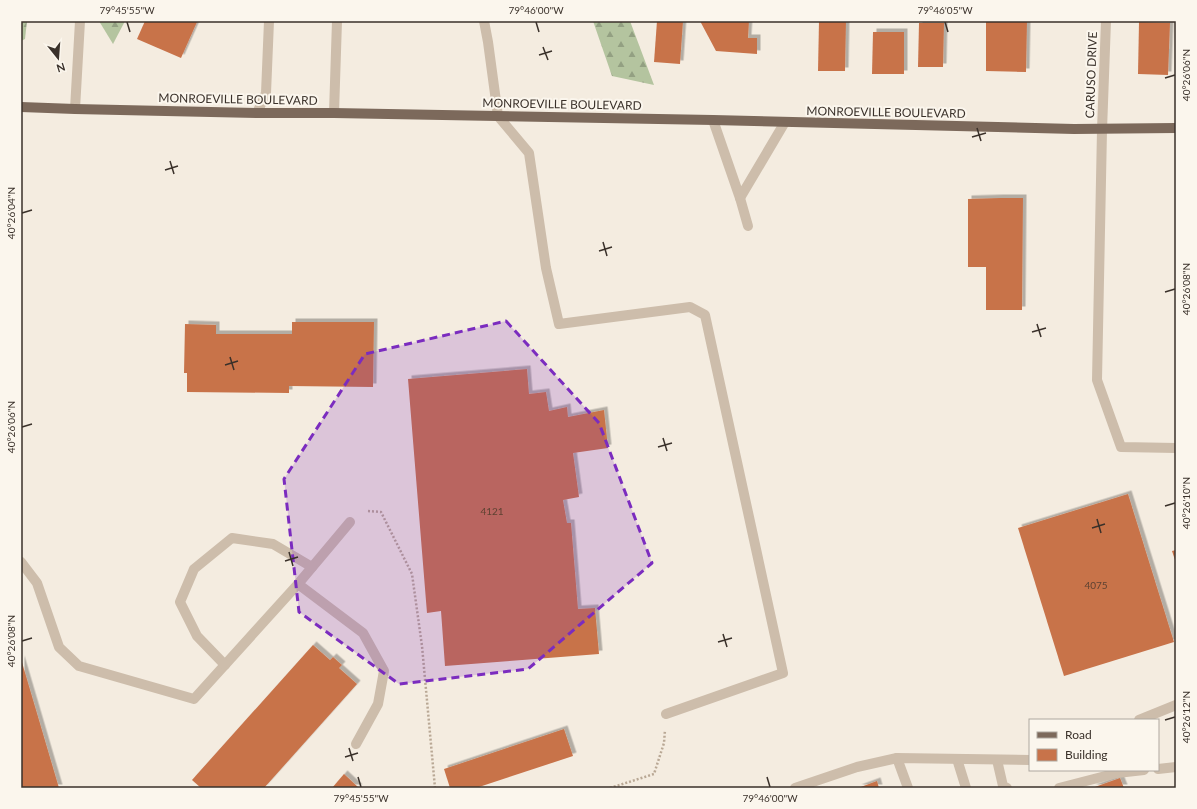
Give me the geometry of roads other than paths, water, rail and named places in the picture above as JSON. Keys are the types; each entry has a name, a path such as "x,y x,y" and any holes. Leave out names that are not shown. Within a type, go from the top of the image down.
{"main road":[{"name":"MONROEVILLE BOULEVARD","path":"21,107 257,113 713,120 1102,130 1176,135"},
{"name":"MONROEVILLE BOULEVARD","path":"1102,130 1176,128"}],"street":[{"path":"75,109 80,21"},
{"path":"257,113 266,93 269,21"},
{"path":"334,113 338,21"},
{"path":"484,21 498,116 529,153 546,268 559,324 690,307 705,315 783,673 666,714"},
{"name":"CARUSO DRIVE","path":"1106,21 1102,130 1097,380 1121,447 1176,448"},
{"path":"713,120 748,226"},
{"path":"740,198 785,122"},
{"path":"21,562 37,583 59,647 80,666 194,699 298,584 350,522"},
{"path":"225,665 197,636 180,602 194,569 232,538 273,544 312,567"},
{"path":"298,584 363,633 384,671 378,704 356,744"},
{"path":"1141,719 1176,705"},
{"path":"897,758 908,788"},
{"path":"795,788 857,767 897,758 1029,760"},
{"path":"957,759 966,788"},
{"path":"997,760 1003,786 1007,788"},
{"path":"1159,769 1176,767"},
{"path":"1059,788 1117,773 1135,771"}]}
